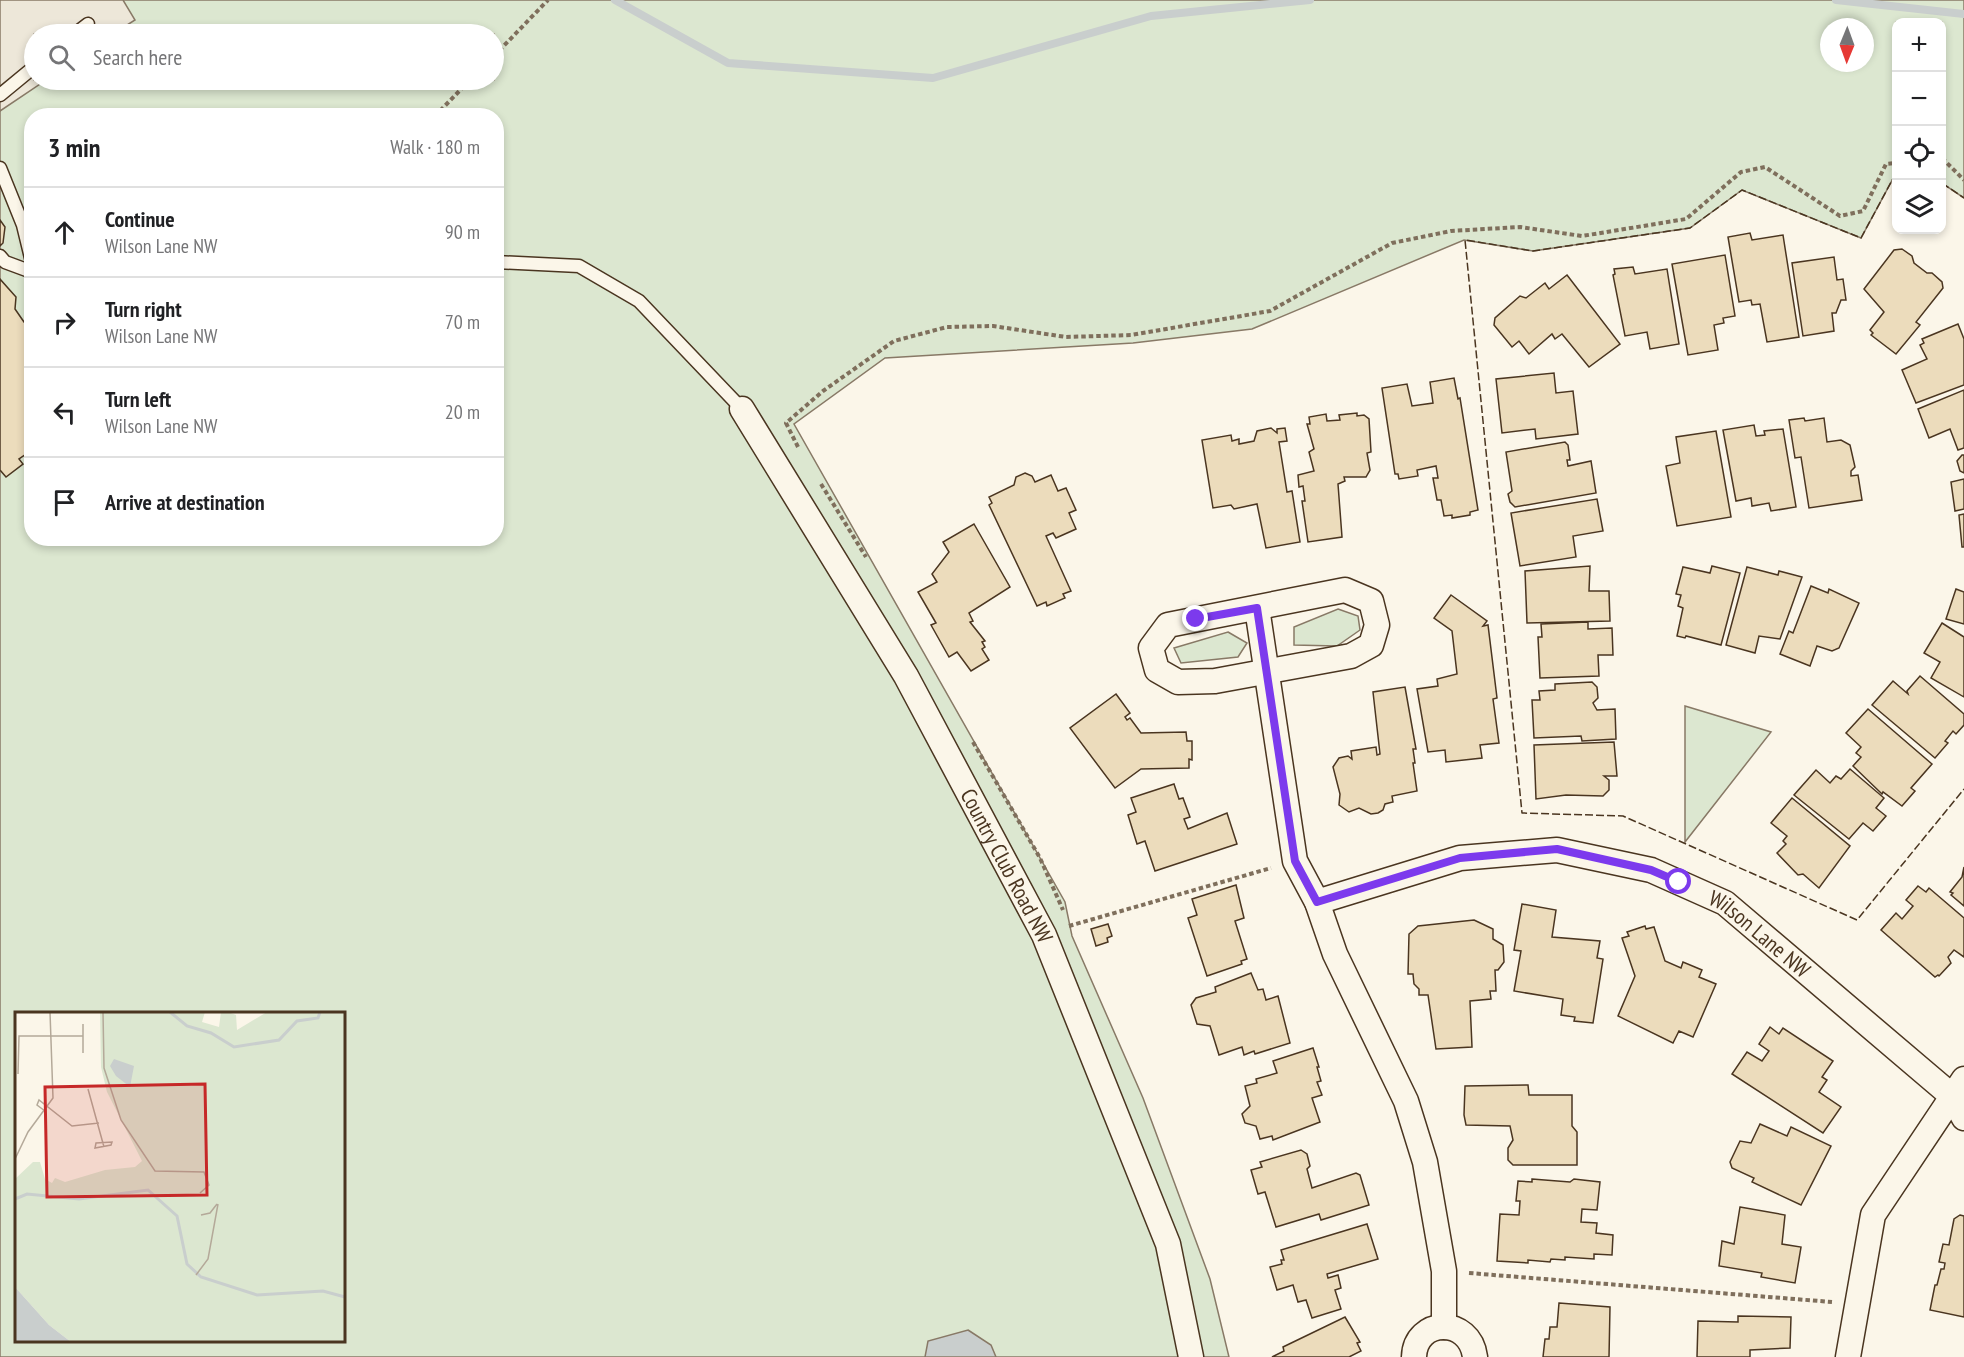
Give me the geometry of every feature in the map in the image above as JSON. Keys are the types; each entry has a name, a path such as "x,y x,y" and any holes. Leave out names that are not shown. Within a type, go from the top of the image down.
{"street":[{"name":"Country Club Road NW","path":"742,409 906,676 1044,934 1168,1245 1191,1357"},
{"path":"1345,590 1371,601 1377,625 1371,645 1351,656 1215,681 1178,682 1157,670 1152,648 1168,625 1257,608 1345,590"},
{"path":"1257,608 1295,861 1317,902 1335,954 1406,1101 1425,1162 1444,1271 1444,1327"},
{"name":"Wilson Lane NW","path":"1317,902 1460,858 1557,849 1651,870 1725,903 1958,1088"},
{"path":"1958,1088 1964,1118"},
{"path":"1848,1357 1873,1215 1958,1088"},
{"path":"1414,1357 1418,1341 1425,1334 1444,1327 1463,1332 1470,1340 1475,1357"}],"lane":[{"path":"0,95 24,75"},
{"path":"0,168 24,229"},
{"path":"0,256 5,262 24,269"},
{"path":"504,262 579,266 639,301 742,409"}],"path":[{"path":"504,46 548,0"},
{"path":"443,108 460,90"},
{"path":"801,454 786,423 823,391 894,341 947,327 993,326 1066,337 1131,334 1270,311 1392,243 1451,231 1520,227 1582,236 1686,219 1741,172 1765,167 1840,216 1863,211 1886,164 1892,163"},
{"path":"1946,163 1964,180"},
{"path":"819,480 871,565"},
{"path":"970,737 1040,858 1070,927 1295,861"},
{"path":"1444,1271 1857,1304"}],"green space":[{"path":"0,0 1964,0 1964,198 1946,186 1946,18 1892,18 1892,180 1861,238 1742,190 1690,228 1533,251 1464,240 1252,329 1133,343 885,358 794,424 1065,902 1072,936 1143,1098 1210,1279 1229,1357 0,1357"},
{"path":"1338,609 1358,616 1360,630 1337,646 1294,645 1294,627"},
{"path":"1228,632 1247,643 1238,657 1181,663 1174,648"},
{"path":"1685,706 1771,732 1685,842"}],"shaded area":[{"path":"0,0 123,0 135,20 129,24 24,24 24,90 31,90 0,111"},
{"path":"968,1330 991,1345 996,1357 925,1357 928,1341"}],"building":[{"path":"0,220 5,227 3,243 0,246"},
{"path":"1750,233 1752,240 1783,235 1799,337 1767,342 1760,304 1752,305 1751,300 1739,302 1728,237"},
{"path":"1902,249 1912,256 1914,263 1927,273 1932,273 1942,282 1943,288 1916,322 1920,325 1896,354 1871,335 1873,333 1870,330 1884,312 1864,289 1894,250"},
{"path":"1725,255 1735,316 1723,318 1724,323 1714,325 1718,350 1688,355 1672,264"},
{"path":"1834,257 1837,280 1843,279 1846,300 1841,300 1836,313 1832,313 1834,331 1803,336 1792,263"},
{"path":"1633,267 1635,274 1667,269 1679,344 1650,349 1647,332 1625,336 1613,275 1615,274 1614,269"},
{"path":"1567,275 1620,344 1589,367 1562,334 1555,339 1552,334 1529,354 1519,341 1512,347 1494,325 1495,318 1520,296 1526,298 1545,283 1549,289"},
{"path":"0,279 16,297 15,309 24,322 24,456 19,459 23,464 6,477 0,470"},
{"path":"1958,324 1964,339 1964,385 1916,403 1902,370 1927,359 1920,345 1924,343 1922,339"},
{"path":"1554,373 1556,393 1573,391 1578,434 1536,439 1535,429 1502,433 1496,379"},
{"path":"1454,378 1458,399 1460,398 1478,510 1470,512 1470,515 1452,518 1452,515 1444,516 1441,500 1437,500 1433,478 1438,478 1436,466 1417,470 1418,476 1399,479 1398,474 1395,474 1382,388 1407,384 1412,406 1433,403 1430,382"},
{"path":"1964,390 1964,448 1958,450 1950,429 1929,438 1918,409"},
{"path":"1357,413 1357,416 1364,415 1369,419 1371,452 1367,453 1370,470 1366,477 1344,477 1345,481 1338,484 1342,537 1308,542 1302,501 1305,501 1303,486 1299,487 1298,475 1314,471 1309,452 1314,449 1307,424 1310,424 1309,417 1326,414 1327,421 1340,420 1339,415"},
{"path":"1804,418 1805,421 1824,418 1827,442 1841,440 1850,445 1855,467 1851,471 1851,476 1858,475 1862,500 1809,508 1801,457 1795,458 1789,420"},
{"path":"1754,425 1756,436 1765,435 1764,431 1783,429 1796,507 1771,511 1769,503 1752,506 1751,498 1736,501 1723,430"},
{"path":"1271,428 1277,433 1277,429 1285,428 1287,441 1279,442 1287,492 1292,491 1300,542 1266,548 1257,504 1234,509 1231,505 1213,508 1202,440 1231,435 1232,441 1239,439 1239,444 1254,441 1257,431"},
{"path":"1716,431 1731,517 1677,526 1666,466 1680,463 1676,437"},
{"path":"1565,442 1568,445 1570,460 1567,460 1568,466 1591,461 1596,493 1515,507 1510,502 1508,494 1512,491 1506,452"},
{"path":"1964,455 1964,473 1960,471 1957,461"},
{"path":"1025,473 1032,476 1035,482 1051,475 1058,491 1066,488 1076,510 1069,513 1076,529 1056,538 1053,533 1046,536 1071,591 1063,594 1065,598 1047,606 1046,602 1037,606 989,505 992,503 989,497 1014,485 1016,477"},
{"path":"1964,479 1964,509 1955,511 1951,482"},
{"path":"1597,499 1603,531 1573,536 1576,557 1520,566 1511,513"},
{"path":"1964,514 1964,547 1962,547 1959,515"},
{"path":"974,524 1010,587 969,613 973,621 970,622 985,641 982,642 985,647 982,649 989,660 971,671 957,652 949,657 931,625 936,623 918,592 937,582 932,574 949,552 943,542"},
{"path":"1590,566 1589,591 1609,591 1610,621 1527,623 1525,571"},
{"path":"1712,566 1740,573 1721,645 1686,636 1685,638 1677,636 1683,608 1678,606 1681,595 1676,594 1683,567 1710,573"},
{"path":"1747,567 1778,575 1779,571 1802,577 1780,639 1759,636 1755,653 1726,645"},
{"path":"1811,586 1828,593 1829,589 1859,603 1839,648 1832,651 1817,646 1810,666 1780,654 1789,631 1793,633"},
{"path":"1956,589 1964,592 1964,624 1946,619"},
{"path":"1451,595 1487,621 1483,626 1488,625 1497,698 1493,699 1499,743 1480,745 1482,758 1446,762 1445,750 1428,752 1417,689 1438,686 1437,679 1457,674 1452,631 1434,618"},
{"path":"1588,622 1588,629 1612,628 1613,655 1598,655 1599,676 1540,678 1538,637 1542,637 1541,624"},
{"path":"1942,623 1964,637 1964,697 1931,678 1940,662 1924,653"},
{"path":"1920,676 1964,714 1964,725 1956,734 1953,731 1945,741 1948,743 1935,758 1872,705 1893,681 1908,694 1907,691"},
{"path":"1592,682 1597,687 1598,698 1593,703 1597,710 1615,709 1616,739 1582,741 1581,736 1534,738 1532,700 1540,700 1539,691 1555,690 1555,684"},
{"path":"1405,687 1416,749 1413,749 1415,763 1413,763 1417,791 1392,796 1393,802 1385,804 1383,810 1378,813 1371,814 1359,808 1349,812 1339,805 1340,794 1333,767 1339,758 1348,756 1352,759 1351,751 1376,747 1377,755 1380,754 1373,692"},
{"path":"1116,694 1130,713 1125,717 1127,720 1130,718 1141,733 1186,732 1187,741 1192,741 1192,760 1189,759 1189,768 1141,769 1115,788 1070,728"},
{"path":"1868,709 1932,764 1911,788 1915,791 1902,806 1883,792 1882,794 1853,766 1861,757 1856,753 1861,747 1846,733"},
{"path":"1614,742 1617,776 1604,776 1609,780 1609,790 1603,796 1566,795 1536,799 1534,745"},
{"path":"1850,769 1884,798 1876,808 1886,816 1873,831 1863,823 1849,839 1794,795 1816,770 1830,783 1836,776 1841,779"},
{"path":"1174,784 1179,799 1183,798 1190,817 1184,819 1188,829 1227,813 1237,844 1155,871 1145,841 1137,844 1128,815 1136,812 1131,798"},
{"path":"1792,798 1850,846 1819,888 1803,874 1798,875 1777,853 1786,844 1783,841 1787,836 1771,823"},
{"path":"1964,867 1964,906 1950,892 1962,877"},
{"path":"1236,885 1244,918 1235,921 1247,959 1241,961 1242,964 1207,976 1188,918 1197,915 1192,899"},
{"path":"1918,886 1926,892 1929,888 1964,918 1964,957 1954,950 1948,957 1951,963 1939,976 1935,977 1881,930 1896,913 1902,919 1913,906 1906,900"},
{"path":"1522,904 1556,910 1552,937 1600,941 1597,958 1603,959 1593,1023 1574,1021 1575,1017 1561,1015 1563,999 1514,991 1521,951 1514,950"},
{"path":"1474,920 1493,929 1493,939 1503,945 1504,962 1498,970 1495,970 1496,991 1490,991 1491,999 1470,1001 1472,1047 1436,1049 1428,995 1419,995 1413,974 1408,974 1409,934 1418,926"},
{"path":"1108,924 1112,936 1107,938 1108,942 1096,946 1091,929"},
{"path":"1645,926 1646,929 1654,927 1665,961 1681,968 1683,962 1702,970 1699,977 1716,984 1693,1037 1679,1031 1673,1043 1618,1016 1635,976 1622,938 1629,936 1627,932"},
{"path":"1251,973 1258,990 1263,989 1266,1000 1278,996 1290,1043 1255,1054 1254,1051 1244,1055 1242,1047 1219,1055 1210,1026 1197,1024 1191,1005 1196,998 1216,992 1215,987"},
{"path":"1770,1027 1779,1034 1783,1028 1833,1061 1822,1077 1827,1080 1819,1092 1841,1107 1823,1133 1732,1074 1747,1052 1762,1061 1769,1051 1759,1044"},
{"path":"1313,1048 1321,1081 1317,1082 1322,1095 1312,1098 1320,1122 1273,1140 1272,1136 1260,1139 1256,1126 1245,1123 1242,1114 1250,1106 1245,1086 1257,1083 1256,1079 1277,1073 1273,1061"},
{"path":"1528,1085 1529,1095 1572,1095 1572,1126 1577,1132 1577,1165 1513,1165 1508,1160 1508,1148 1513,1140 1510,1126 1466,1125 1465,1086"},
{"path":"1760,1124 1787,1136 1791,1127 1831,1146 1801,1205 1752,1182 1754,1178 1732,1168 1730,1162 1740,1141 1751,1143"},
{"path":"1301,1150 1307,1154 1310,1166 1307,1169 1312,1188 1356,1173 1360,1175 1369,1205 1321,1220 1319,1214 1276,1227 1265,1192 1258,1194 1251,1170 1262,1167 1260,1162"},
{"path":"1532,1179 1570,1182 1574,1179 1600,1182 1597,1210 1582,1209 1581,1222 1597,1223 1596,1233 1613,1235 1612,1255 1594,1254 1594,1259 1565,1257 1565,1260 1551,1259 1550,1262 1497,1261 1500,1214 1519,1215 1520,1201 1516,1201 1518,1181 1532,1182"},
{"path":"1740,1207 1785,1215 1782,1244 1801,1247 1795,1283 1761,1277 1762,1273 1719,1266 1722,1241 1734,1244"},
{"path":"1960,1215 1964,1216 1964,1317 1930,1310 1935,1285 1937,1285 1941,1269 1944,1269 1945,1263 1939,1262 1943,1244 1949,1245 1954,1219"},
{"path":"1367,1224 1378,1259 1327,1274 1328,1278 1338,1275 1341,1288 1335,1290 1341,1309 1312,1318 1306,1300 1298,1302 1293,1285 1277,1290 1270,1267 1282,1264 1281,1260 1284,1260 1281,1250"},
{"path":"1559,1303 1610,1307 1609,1357 1543,1357 1545,1339 1549,1339 1550,1327 1557,1327"},
{"path":"1738,1316 1791,1317 1790,1348 1750,1350 1750,1357 1697,1357 1698,1321 1738,1322"},
{"path":"1345,1317 1360,1342 1357,1343 1361,1351 1349,1357 1272,1357 1284,1351 1283,1347"}],"waterway":[{"path":"615,0 728,63 933,78 1151,16 1310,0"},
{"path":"1836,0 1964,14"}],"fence":[{"path":"1892,180 1861,238 1742,190 1690,228 1533,251 1465,240 1522,813 1623,816 1857,920 1964,789"},
{"path":"1946,186 1964,198"}],"route":[{"path":"1196,619 1257,608 1295,861 1317,902 1460,858 1557,849 1651,870 1679,882"}]}
